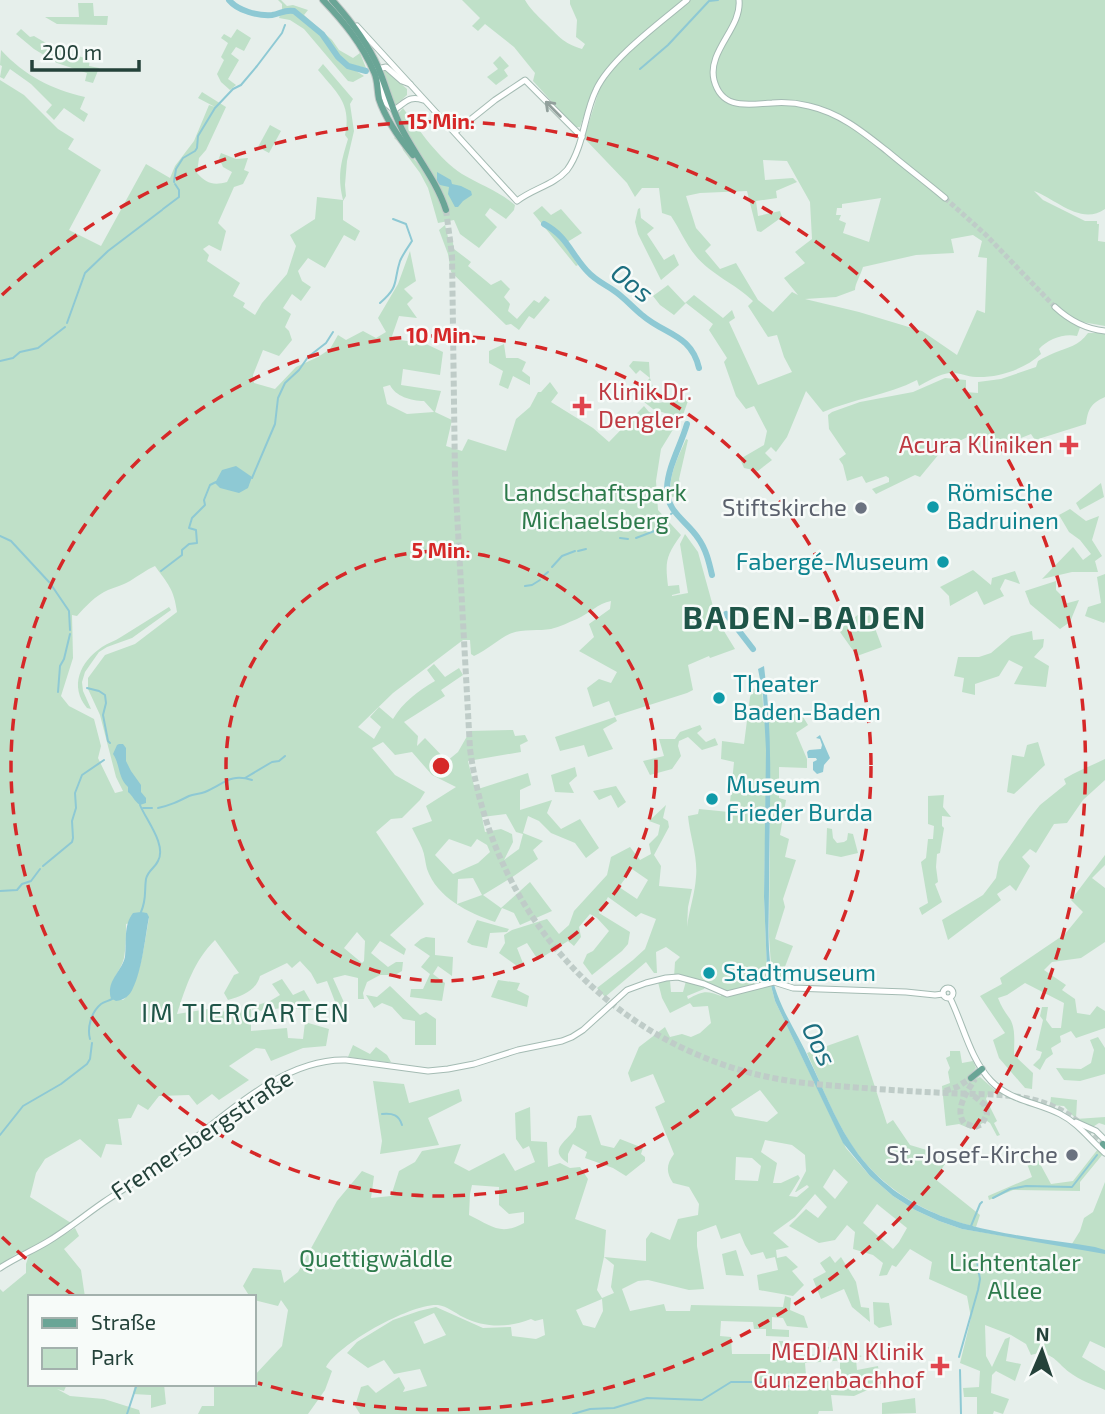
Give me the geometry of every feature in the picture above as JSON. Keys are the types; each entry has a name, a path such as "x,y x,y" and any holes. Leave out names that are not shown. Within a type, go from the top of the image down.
{"main road":[{"path":"323,0 353,34 376,69 379,98 391,126 422,164"},
{"path":"331,0 368,48 405,135 436,185 446,210"},
{"path":"348,19 517,201 560,176 568,168 582,138 593,97 605,74 687,0"},
{"path":"739,0 738,12 714,66 713,75 724,97 744,105 794,103 832,114 860,130 945,198"},
{"path":"376,69 386,67 402,82 410,84"},
{"path":"377,79 386,103 394,110"},
{"path":"455,132 525,80 582,138"},
{"path":"408,99 410,84"},
{"path":"394,110 408,99 418,98 428,103"},
{"path":"1055,307 1079,324 1105,331"},
{"name":"Fremersbergstraße","path":"0,1268 46,1243 167,1161 209,1126 270,1083 313,1063 334,1059 421,1070 474,1064 572,1037 633,988 666,978 678,977 708,985 727,994 771,982 793,988 935,995 943,994 945,989 950,988 953,992 950,998 983,1070"},
{"path":"973,1078 983,1070 996,1086 1012,1096 1050,1109 1096,1131 1104,1144"},
{"path":"1070,1119 1105,1153"}],"green space":[{"path":"278,0 287,6 293,5 308,10 304,15 332,40 339,50 353,58 360,53 366,68 354,65 353,69 364,76 353,82 348,81 304,29 290,20 279,18 282,4"},
{"path":"462,0 525,0 561,38 582,49 585,44 576,37 577,20 570,0 1105,0 1105,209 1096,213 1078,213 1034,191 1043,200 1085,221 1097,221 1099,224 1098,241 1105,242 1105,326 1082,322 1077,336 1067,335 1052,340 1039,349 1041,354 1035,359 1002,374 976,377 945,374 919,386 917,380 823,412 806,391 787,437 776,452 771,447 765,453 772,460 758,471 744,468 740,459 764,445 767,431 754,406 746,409 736,396 724,362 727,358 709,330 713,324 686,303 674,315 653,296 668,285 685,303 694,295 723,318 732,310 735,318 729,322 758,385 792,372 777,335 768,337 748,306 753,301 701,262 671,216 662,213 659,188 642,188 635,197 627,183 584,138 601,84 618,56 593,90 580,127 575,127 533,81 535,73 514,47 485,24 478,31 472,26 480,18","holes":["763,160 787,161 810,202 812,239 795,252 805,263 784,278 798,295 792,292 773,312 758,300 736,263 720,269 705,251 711,245 696,228 686,196 747,191 757,231 761,232 782,217 780,211 758,216 756,201 777,198 776,191 797,182 793,178 765,180","881,198 869,242 843,233 846,223 839,220 841,215 836,215 837,208 842,208 842,204","973,235 982,241 978,257 987,258 985,313 977,310 957,355 922,331 805,299 836,297 855,290 863,267 916,255 954,253 951,239"]},
{"path":"78,3 93,3 94,16 108,16 107,25 57,24 45,17 79,17"},
{"path":"21,29 30,37 34,36 61,50 90,59 89,66 99,68 93,83 85,81 87,73 57,63 34,49 16,34"},
{"path":"237,29 251,38 244,51 236,47 231,54 239,60 228,79 236,85 230,90 217,74 228,43 221,38 224,34 231,38"},
{"path":"1,50 19,67 39,80 85,97 80,109 88,114 84,122 64,108 54,120 46,112 52,105 31,84 10,69 4,79 0,77"},
{"path":"500,56 509,66 504,70 508,76 496,85 487,77 498,69 493,63"},
{"name":"Landschaftspark Michaelsberg","path":"323,64 353,99 350,104 354,131 347,161 343,220 360,231 355,241 344,235 325,268 308,258 298,271 302,281 311,287 301,301 292,294 283,308 291,314 285,327 292,340 279,356 263,350 253,375 254,383 275,389 296,367 330,349 338,335 346,340 363,331 376,338 386,332 378,318 398,284 410,251 416,281 404,289 413,298 407,304 417,318 399,316 391,339 424,343 443,352 440,375 403,369 401,385 441,391 435,412 452,420 446,446 462,451 468,439 506,451 516,419 530,407 538,392 550,382 558,393 551,402 593,428 609,442 644,406 649,412 677,423 661,449 656,481 658,510 681,535 668,559 668,586 679,585 680,593 672,596 688,593 680,544 685,534 698,552 714,610 735,649 688,665 693,690 615,716 609,701 593,707 587,688 599,679 611,683 617,672 579,651 594,637 589,624 610,609 611,601 554,628 512,633 474,656 471,654 470,640 463,640 393,693 358,727 374,739 381,727 370,717 379,707 393,719 411,697 435,681 427,670 434,664 445,677 459,668 463,675 441,690 445,696 404,722 418,736 417,746 425,738 447,761 458,752 470,731 513,730 515,736 525,735 528,741 520,745 521,752 468,761 475,790 528,773 531,785 520,790 520,810 552,800 547,813 561,829 580,819 599,848 586,858 575,843 551,833 539,821 528,816 523,833 543,841 533,850 538,859 483,895 501,908 530,882 552,911 520,925 514,913 502,908 495,922 475,914 455,903 438,888 427,869 423,851 412,828 432,821 426,806 456,787 432,775 412,752 395,755 383,742 372,748 395,775 425,792 402,818 391,819 376,832 424,904 390,935 406,949 404,955 380,941 371,953 388,967 396,962 403,962 402,971 395,975 380,975 367,982 364,999 358,999 358,978 345,975 333,978 347,1009 339,1012 327,981 317,984 300,961 292,968 287,963 260,976 252,989 228,1000 224,993 234,975 239,973 215,940 196,965 177,1014 208,1009 215,1005 217,1012 251,1009 251,1031 287,1028 288,1038 303,1039 305,1022 329,1029 326,1046 303,1048 271,1061 265,1049 256,1048 229,1066 249,1080 219,1100 212,1094 197,1105 189,1095 159,1096 148,1110 138,1104 131,1118 118,1119 122,1145 106,1144 101,1158 80,1139 45,1159 36,1173 30,1197 71,1223 0,1265 0,80 24,95 58,129 74,139 68,149 101,170 69,230 101,246 146,164 170,178 175,166 194,141 209,105 215,107 198,98 202,92 226,107 206,150 199,158 197,173 210,183 227,182 232,172 223,167 219,158 221,153 236,159 248,158 244,170 249,172 243,184 234,187 218,223 226,231 221,251 209,245 203,249 209,255 207,261 240,283 233,296 245,303 243,307 255,315 287,274 296,246 290,235 315,219 317,197 343,200 340,176 348,139 345,135 346,114 341,99 318,70","holes":["390,385 404,397 424,401 434,412 407,414 387,404 383,387","155,566 172,592 177,612 135,644 105,655 88,678 88,689 100,715 116,777 123,791 115,793 98,758 101,746 94,719 69,706 61,696 73,658 72,615 77,616 99,595","506,814 516,832 523,834 519,849 504,860 513,842 512,834 501,829 485,832 482,817","449,839 471,847 477,839 487,845 490,852 478,863 453,874 435,855","473,878 482,895 457,904 458,879","149,918 134,985 123,1000 112,999 112,983 124,958 126,924","357,932 365,941 362,963 344,948"]},
{"path":"381,69 407,89 407,95 396,105"},
{"path":"403,108 430,144 454,168 515,205 506,219 490,208 485,215 497,227 479,248 460,234 454,220 438,223 428,188 401,144 394,138 396,136 430,179 448,209 398,114"},
{"path":"270,125 281,131 269,153 258,147"},
{"path":"542,206 551,215 561,209 582,233 564,244 578,265 576,266 533,213"},
{"path":"640,208 641,218 654,228 647,234 664,260 674,254 679,265 661,280 638,234 635,222"},
{"path":"445,225 448,237 452,237 454,249 471,262 468,266 491,285 501,280 510,289 504,297 510,304 508,311 517,319 534,300 539,303 545,296 550,300 534,319 529,316 519,330 511,324 506,325 451,272 439,230"},
{"path":"1088,333 1105,333 1105,397 1091,407 1086,424 1035,440 1031,434 981,454 972,435 944,448 920,477 915,475 876,494 872,489 889,482 889,478 886,476 866,483 862,476 847,481 839,459 846,454 829,429 828,415 832,412 860,402 913,392 945,378 966,380 966,392 978,393 978,382 1001,379 1036,367 1038,361 1077,343"},
{"path":"504,344 506,358 518,358 526,362 522,371 530,377 530,385 513,376 508,389 499,385 503,371 489,363 489,351"},
{"path":"633,361 649,362 650,378 640,370 636,374 629,366"},
{"path":"650,378 658,403 689,398 680,418 653,409 634,394"},
{"path":"686,439 688,440 679,479 682,495 672,497 672,475"},
{"path":"1101,483 1104,497 1080,510 1076,503"},
{"path":"1070,509 1086,521 1099,516 1092,540 1102,556 1095,561 1098,572 1072,572 1042,579 1073,547 1083,560 1091,554 1080,540 1069,532 1059,515"},
{"path":"973,570 991,585 992,578 1015,571 1020,584 1005,579 1000,589 1004,596 984,605 977,591 950,606 949,596 940,587"},
{"path":"1105,574 1104,623 1085,616 1088,607 1101,603 1097,577"},
{"path":"1056,581 1056,590 1062,596 1064,604 1079,600 1070,622 1060,629 1030,604 1025,591"},
{"path":"169,607 171,610 132,638 99,652 85,672 82,682 91,709 87,708 78,683 79,675 88,660 102,647"},
{"path":"859,614 862,619 870,615 882,647 857,656 840,629"},
{"path":"1032,631 1033,640 1044,639 1043,647 1034,657 1049,666 1046,687 1014,684 1023,667 1009,660 999,676 975,684 975,695 962,692 964,678 954,676 958,657 979,657 991,653 1011,636"},
{"path":"762,687 764,723 769,722 768,711 779,708 790,715 800,712 808,725 796,733 807,759 807,768 779,767 779,798 786,800 780,835 789,839 785,857 796,860 783,899 785,907 775,939 793,946 781,977 772,978 769,937 770,789 766,789 764,897 767,970 775,1001 846,1148 870,1176 893,1196 939,1221 962,1229 1070,1247 1084,1218 1093,1212 1105,1182 1105,1348 1090,1341 1082,1357 1105,1371 1105,1390 1073,1375 1048,1355 1031,1355 1026,1344 985,1325 986,1356 992,1367 1005,1339 1010,1337 1006,1361 1021,1364 1015,1381 996,1371 992,1375 991,1393 1009,1399 1003,1414 994,1411 993,1414 977,1414 977,1397 964,1397 963,1388 979,1387 980,1371 960,1363 971,1318 967,1296 929,1279 932,1262 910,1249 896,1267 892,1265 887,1275 879,1276 883,1263 873,1255 853,1249 855,1232 847,1225 835,1240 819,1243 789,1226 806,1209 818,1218 827,1207 815,1194 795,1217 773,1233 789,1247 776,1250 777,1258 786,1256 798,1267 792,1271 804,1285 793,1296 759,1290 757,1275 778,1270 775,1257 766,1259 763,1252 751,1255 740,1233 721,1239 716,1225 697,1232 704,1289 689,1290 648,1280 638,1281 622,1289 630,1311 664,1304 666,1311 690,1311 691,1305 783,1307 785,1296 791,1298 790,1310 804,1316 808,1328 787,1326 783,1318 772,1317 772,1329 789,1330 789,1337 766,1336 766,1329 754,1329 753,1322 721,1321 720,1336 731,1337 732,1354 771,1354 772,1341 783,1341 782,1357 822,1354 825,1346 862,1356 856,1359 857,1370 878,1366 883,1383 854,1396 831,1395 833,1411 819,1411 818,1414 360,1414 355,1406 361,1387 368,1385 376,1393 399,1377 405,1388 403,1392 427,1386 420,1369 394,1374 384,1360 368,1368 347,1353 357,1342 393,1320 436,1307 483,1328 511,1327 512,1336 536,1339 545,1335 543,1319 488,1325 471,1321 438,1305 426,1306 394,1318 345,1347 326,1367 332,1371 325,1390 308,1414 198,1414 202,1406 214,1406 214,1386 256,1386 256,1374 282,1346 288,1310 281,1300 278,1306 256,1300 256,1295 249,1295 243,1286 253,1268 281,1270 284,1283 298,1272 337,1201 362,1171 374,1176 371,1198 391,1196 399,1171 415,1162 422,1151 461,1144 454,1163 469,1171 504,1153 515,1171 535,1162 529,1146 523,1149 516,1139 515,1113 530,1107 531,1141 547,1142 548,1167 560,1163 570,1168 580,1167 588,1179 575,1219 606,1230 604,1257 646,1261 646,1239 651,1232 670,1240 678,1219 698,1215 699,1204 689,1187 673,1183 669,1175 668,1165 674,1154 655,1107 665,1102 653,1074 631,1082 628,1073 639,1047 665,1027 670,1037 682,1034 691,1037 711,1023 708,1006 693,1007 690,1003 670,1013 658,982 670,980 671,992 683,992 686,981 706,986 687,996 688,999 704,992 721,996 720,992 707,985 674,977 675,962 680,957 666,947 656,952 657,973 654,973 646,962 605,997 597,988 645,949 656,919 641,913 636,917 608,897 599,913 630,932 628,944 592,975 583,963 587,954 593,951 609,931 590,914 579,927 581,937 574,946 568,941 538,960 527,943 517,948 523,963 517,966 499,953 505,943 504,935 512,930 547,919 559,934 569,925 574,911 607,875 611,857 630,847 640,860 651,854 649,844 658,835 660,825 649,821 666,805 663,818 668,821 669,827 654,855 661,866 659,886 692,889 687,927 696,869 688,816 698,814 699,809 729,812 734,762 721,759 722,741 744,744 753,689","holes":["632,869 648,880 637,899 619,887","760,1090 778,1113 767,1122 735,1116 731,1109","765,1140 792,1145 805,1155 806,1171 795,1192 807,1185 809,1187 797,1197 789,1196 800,1178 798,1175 781,1183 773,1183 777,1163 761,1152","736,1157 752,1158 761,1166 758,1181 735,1180","834,1169 848,1182 835,1199 823,1187","472,1185 499,1187 499,1205 509,1214 524,1212 524,1223 502,1229 469,1215","877,1204 907,1228 893,1249 863,1223","604,1257 614,1265 611,1287 614,1293 602,1298 597,1290","602,1299 603,1311 595,1328 583,1325 576,1310","434,1313 446,1335 424,1344 414,1322","847,1360 840,1362 840,1375 806,1375 805,1363"]},
{"path":"615,717 617,721 603,729 613,749 588,757 584,745 560,751 555,737"},
{"path":"700,725 702,729 697,733 706,742 715,738 718,745 702,750 688,737 679,741 681,756 672,769 650,775 643,761 664,756 659,739 675,739 680,732"},
{"path":"1038,742 1045,765 1014,794 1007,792 1012,755 1024,757 1027,745"},
{"path":"1105,759 1105,780 1083,800 1067,823 1054,824 1036,853 1030,849 1022,857 1030,866 1016,891 1010,885 997,894 1001,900 948,940 942,920 983,895 996,878 999,862 1040,805 1066,784 1064,779"},
{"path":"575,767 577,776 569,783 574,793 555,792 551,775"},
{"path":"616,786 626,802 618,808 611,795 599,800 593,791"},
{"path":"944,795 943,807 951,817 942,816 944,828 940,853 937,854 938,882 935,884 942,902 922,915 919,908 928,903 921,862 926,858 928,839 933,839 934,826 928,824 928,796"},
{"path":"827,828 832,829 837,843 847,840 848,833 853,834 858,853 841,857 826,854"},
{"path":"1105,855 1105,865 1092,878 1105,888 1105,942 1081,958 1052,962 1044,970 1066,985 1062,990 1075,999 1077,1013 1090,1015 1097,1006 1105,1011 1105,1028 1076,1038 1071,1031 1060,1036 1061,1042 1051,1048 1053,1054 1046,1059 1040,1070 1033,1065 1042,1052 1036,1050 1043,1020 1040,1016 1042,1007 1048,1007 1046,1020 1052,1028 1061,1028 1064,1003 1025,983 998,998 1013,1027 1014,1055 1033,1073 1032,1089 1025,1088 999,1058 993,1040 1005,1033 980,996 1002,984 1000,978 1065,934 1083,912 1071,900"},
{"path":"477,920 509,929 507,932 490,933 487,948 472,945 467,942"},
{"path":"426,937 435,938 435,955 453,957 452,976 438,966 433,974 445,983 442,1001 410,997 411,989 423,989 430,974 421,967 430,956 414,945"},
{"path":"282,979 293,995 304,990 314,1010 282,1008 253,1012 252,1007 280,995 272,984"},
{"path":"498,980 520,983 517,990 529,996 527,1007 491,997"},
{"path":"390,986 420,1015 426,1012 436,1019 436,1045 415,1045 415,1021 403,1019 392,1007 382,1003 374,1008 366,995 377,997"},
{"path":"858,1035 887,1124 893,1120 910,1145 930,1151 945,1164 935,1179 980,1215 976,1227 939,1215 904,1196 873,1172 849,1141 807,1053"},
{"path":"1098,1037 1105,1048 1105,1074 1080,1081 1064,1080 1056,1068 1081,1069 1091,1063 1094,1050 1090,1040"},
{"path":"353,1045 370,1054 376,1047 387,1055 391,1062 348,1057"},
{"path":"950,1051 960,1051 962,1063 973,1061 976,1068 970,1075 973,1080 980,1077 997,1092 988,1094 986,1099 997,1121 994,1123 1000,1135 997,1136 987,1121 971,1129 959,1124 946,1126 942,1086 950,1083 950,1068 946,1058 950,1056"},
{"path":"373,1081 404,1084 409,1103 459,1089 462,1101 428,1118 439,1145 380,1154 382,1141"},
{"path":"1051,1097 1077,1100 1076,1119 1064,1106 1050,1105"},
{"path":"591,1115 601,1145 614,1148 620,1139 643,1148 641,1154 645,1161 626,1176 585,1158 587,1152 573,1144 568,1154 568,1163 562,1158 559,1149 576,1127 578,1116"},
{"path":"1105,1117 1105,1125 1099,1123 1091,1128 1076,1119"},
{"path":"1098,1149 1103,1154 1080,1182 1080,1191 1013,1190 989,1200 988,1196 1032,1177 1026,1161 1038,1160 1051,1184 1073,1181"},
{"path":"75,1228 79,1236 64,1249 81,1270 85,1295 28,1295 28,1386 66,1386 64,1391 57,1389 70,1396 104,1399 139,1410 140,1414 0,1414 0,1289 3,1292 26,1273 29,1255"},
{"path":"736,1250 744,1276 726,1275 722,1254"},
{"path":"830,1256 835,1263 841,1257 856,1282 861,1307 869,1308 870,1322 852,1307 844,1289 821,1299 813,1279 826,1272 820,1263"},
{"path":"873,1302 889,1303 892,1325 879,1328 874,1324"},
{"path":"135,1386 164,1386 166,1404 151,1408 151,1395 133,1394"},
{"path":"915,1398 916,1413 882,1414 882,1403"}],"water":[{"path":"437,172 451,180 452,184 471,191 472,195 455,207 448,194 449,187 437,182"},
{"path":"236,466 252,477 248,488 239,493 220,488 215,483 222,470"},
{"path":"764,666 770,750 768,929 773,981 844,1132 873,1171 899,1193 928,1210 991,1230 1095,1247 1105,1250 1105,1254 962,1229 939,1221 893,1196 870,1176 843,1143 775,1001 767,970 764,897 766,750 763,695 758,669"},
{"path":"820,735 830,758 824,765 823,772 817,774 813,770 813,762 817,760 808,758 807,752 821,749 820,739 816,738"},
{"path":"119,744 126,748 126,761 141,785 146,803 140,805 136,802 122,779 113,754"},
{"path":"133,913 147,913 149,917 139,972 130,993 124,999 116,1001 111,998 110,988 125,957 128,923"}],"waterway":[{"name":"Oos","path":"229,0 243,10 261,15 294,11 322,34 348,66 366,71"},
{"path":"640,69 668,45 709,1 718,0"},
{"path":"174,182 176,169 183,158 197,148 198,136 215,108 233,89 241,85 282,33 285,25"},
{"path":"163,209 179,197 175,184"},
{"path":"67,323 85,273 108,251 162,210"},
{"path":"380,303 393,288 400,261 412,241 406,224 393,219"},
{"name":"Oos","path":"544,224 563,240 593,277 651,322 684,342 690,348 699,368"},
{"path":"0,361 38,348 65,327"},
{"path":"252,478 275,424 278,398 285,383 308,357 326,343 333,332"},
{"name":"Oos","path":"687,424 670,472 668,496 673,510 701,542 712,575"},
{"path":"161,571 182,555 182,550 189,544 197,543 196,530 189,528 192,518 205,505 204,500 210,485 216,482"},
{"path":"659,528 663,521"},
{"path":"636,538 657,530"},
{"path":"0,536 11,541 49,582"},
{"path":"620,538 628,539"},
{"path":"578,551 586,549"},
{"path":"552,567 562,556 575,551"},
{"path":"542,577 548,572"},
{"path":"525,586 540,580"},
{"path":"52,586 69,611 70,630"},
{"name":"Oos","path":"726,614 753,649"},
{"path":"58,692 60,666 70,634"},
{"path":"87,688 105,695 103,715 110,743"},
{"path":"245,778 285,756"},
{"path":"43,866 72,842 75,793 82,775 104,760"},
{"path":"158,808 205,792 227,780 252,780"},
{"path":"140,805 160,848 157,863 147,876 141,912"},
{"path":"143,808 152,808"},
{"path":"0,891 17,890 22,884 31,881 40,869"},
{"path":"90,1039 92,1016 101,1004 112,999"},
{"path":"0,1135 23,1106 61,1084 87,1064 92,1043"},
{"path":"382,1114 395,1115 402,1125"},
{"path":"993,1198 1010,1189 1026,1186 1072,1187 1097,1155"},
{"path":"971,1226 982,1202"},
{"path":"959,1357 978,1290 980,1279 977,1262"},
{"path":"960,1370 961,1414"},
{"path":"573,1414 590,1409 614,1408 647,1398 702,1400 731,1382 795,1387"},
{"path":"127,1414 136,1386"}],"tunnel":[{"path":"945,198 986,235 1055,307"},
{"path":"446,210 452,255 455,476 470,749 484,814 508,875 541,930 583,978 632,1018 687,1050 749,1072 815,1084 1027,1098 1066,1113 1103,1144"},
{"path":"945,1091 971,1078"},
{"path":"974,1096 984,1104 987,1114 982,1124 975,1127 964,1123 960,1112 968,1089 975,1079"}],"place":[{"name":"Klinik Dr. Dengler","path":"582,406"},
{"name":"Acura Kliniken","path":"1069,445"},
{"name":"Römische Badruinen","path":"933,507"},
{"name":"Stiftskirche","path":"861,508"},
{"name":"Fabergé-Museum","path":"943,562"},
{"name":"Theater Baden-Baden","path":"719,698"},
{"name":"Museum Frieder Burda","path":"712,799"},
{"name":"Stadtmuseum","path":"709,973"},
{"name":"St.-Josef-Kirche","path":"1072,1155"},
{"name":"MEDIAN Klinik Gunzenbachhof","path":"940,1366"}],"district":[{"name":"BADEN-BADEN","path":"805,618"},
{"name":"IM TIERGARTEN","path":"246,1013"}],"park label":[{"name":"Quettigwäldle","path":"376,1259"},
{"name":"Lichtentaler Allee","path":"1015,1277"}]}
